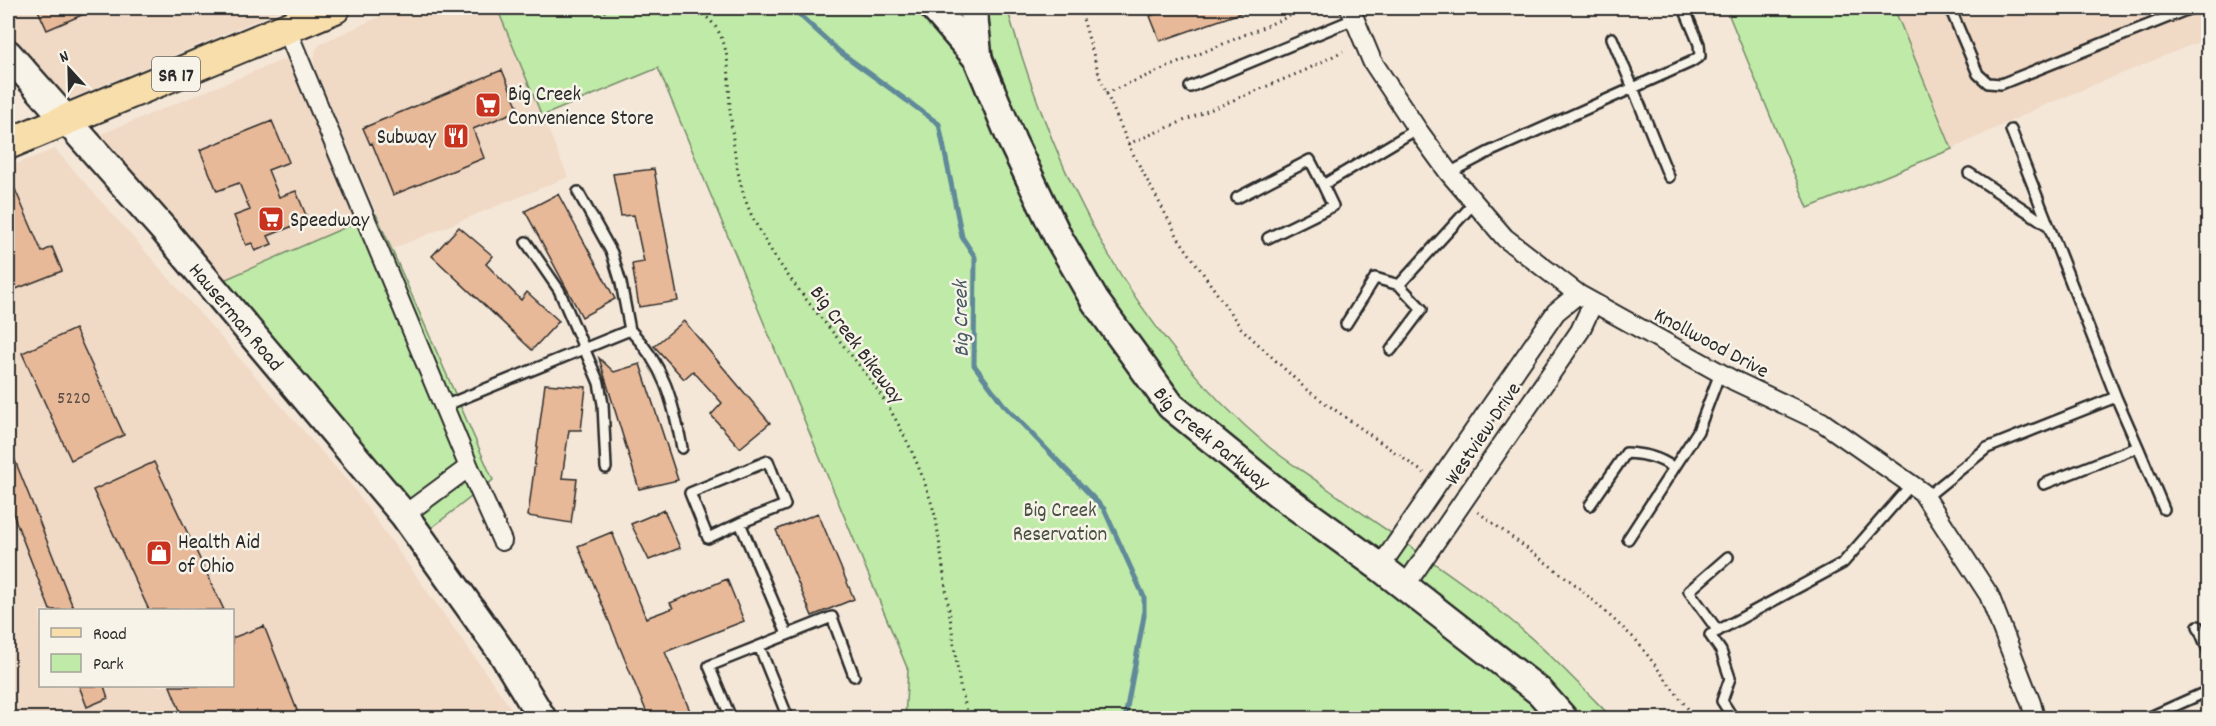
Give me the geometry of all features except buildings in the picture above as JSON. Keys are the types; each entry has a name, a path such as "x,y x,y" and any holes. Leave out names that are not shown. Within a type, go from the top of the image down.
{"main road":[{"name":"SR 17","path":"8,144 335,8"}],"street":[{"name":"Big Creek Parkway","path":"934,8 978,59"},
{"name":"Big Creek Parkway","path":"973,8 978,59 1012,141 1058,237 1095,301 1171,406 1278,493 1380,567 1540,692 1563,718"},
{"name":"Knollwood Drive","path":"1352,13 1372,61 1417,129 1449,173 1506,238 1585,298 1720,373 1822,422 1922,492 1989,595 2035,718"},
{"path":"286,28 502,542"},
{"name":"Hauserman Road","path":"8,54 164,231 404,516 502,654 542,718"},
{"name":"Westview Drive","path":"1380,567 1556,312 1585,298"},
{"name":"Westview Drive","path":"1405,586 1580,331 1585,298"},
{"path":"1508,382 1533,398"},
{"path":"404,516 469,467"},
{"path":"1449,468 1475,483"}],"lane":[{"path":"1449,173 1489,152 1700,56 1699,44 1684,8"},
{"path":"1950,8 1978,74 1988,83 2001,84 2191,8"},
{"path":"1190,87 1352,13"},
{"path":"1612,38 1669,177"},
{"path":"1323,185 1417,129"},
{"path":"2011,130 2116,397 2164,509"},
{"path":"1237,198 1310,160 1333,206 1268,238"},
{"path":"1969,173 2049,226"},
{"path":"578,192 612,253 621,283 630,330 651,356 669,388 682,447"},
{"path":"1399,285 1474,203"},
{"path":"526,242 559,290 599,383 603,404 606,468"},
{"path":"1346,324 1375,278 1399,285 1422,309 1391,350"},
{"path":"444,406 630,330"},
{"path":"1628,539 1698,430 1720,373"},
{"path":"1925,498 1987,448 2116,397"},
{"path":"2044,484 2138,447"},
{"path":"1590,505 1626,453 1644,454 1666,462 1674,468"},
{"path":"768,461 785,505 740,523 708,538 690,493 768,461"},
{"path":"1733,718 1722,701 1730,678 1721,651 1710,635 1842,563 1911,485"},
{"path":"740,523 787,634"},
{"path":"1718,631 1689,591 1728,557"},
{"path":"731,718 709,666 832,617 854,676"},
{"path":"2199,626 2208,650"},
{"path":"759,646 788,718"},
{"path":"2150,717 2208,691"}],"path":[{"path":"581,8 597,12 615,8"},
{"name":"Big Creek Bikeway","path":"692,8 702,12 714,25 728,57 730,118 735,156 742,188 763,238 801,293 864,371 896,421 926,485 936,519 960,686 969,718"},
{"path":"1080,8 1100,78 1128,144 1179,239 1241,328 1307,390 1438,483"},
{"path":"1106,93 1292,15 1322,8"},
{"path":"1128,144 1306,70 1343,51"},
{"path":"1463,501 1576,585 1636,640 1695,718"}],"shaded area":[{"path":"8,8 286,8 65,101 8,33"},
{"path":"399,8 497,8 568,177 392,249 314,66 314,59 316,49 322,43"},
{"path":"1894,8 2208,8 2208,38 2038,108 1952,149"},
{"path":"290,57 358,223 217,283 94,137"},
{"path":"55,149 351,485 518,718 8,718 8,167"}],"green space":[{"name":"Big Creek Reservation","path":"497,8 1007,8 1049,132 1075,191 1105,248 1138,302 1177,353 1220,402 1269,447 1497,609 1542,648 1612,718 905,718 908,670 658,68 542,116"},
{"path":"1726,8 1894,8 1952,149 1808,208"},
{"path":"376,214 493,480 430,529 217,283"}],"waterway":[{"name":"Big Creek","path":"792,8 840,52 939,124 962,237 975,257 974,365 1003,404 1104,509 1144,597 1144,616 1125,718"}],"place":[{"name":"Big Creek Convenience Store","path":"488,105"},
{"name":"Subway","path":"456,136"},
{"name":"Speedway","path":"271,219"},
{"name":"Health Aid of Ohio","path":"159,553"}]}
